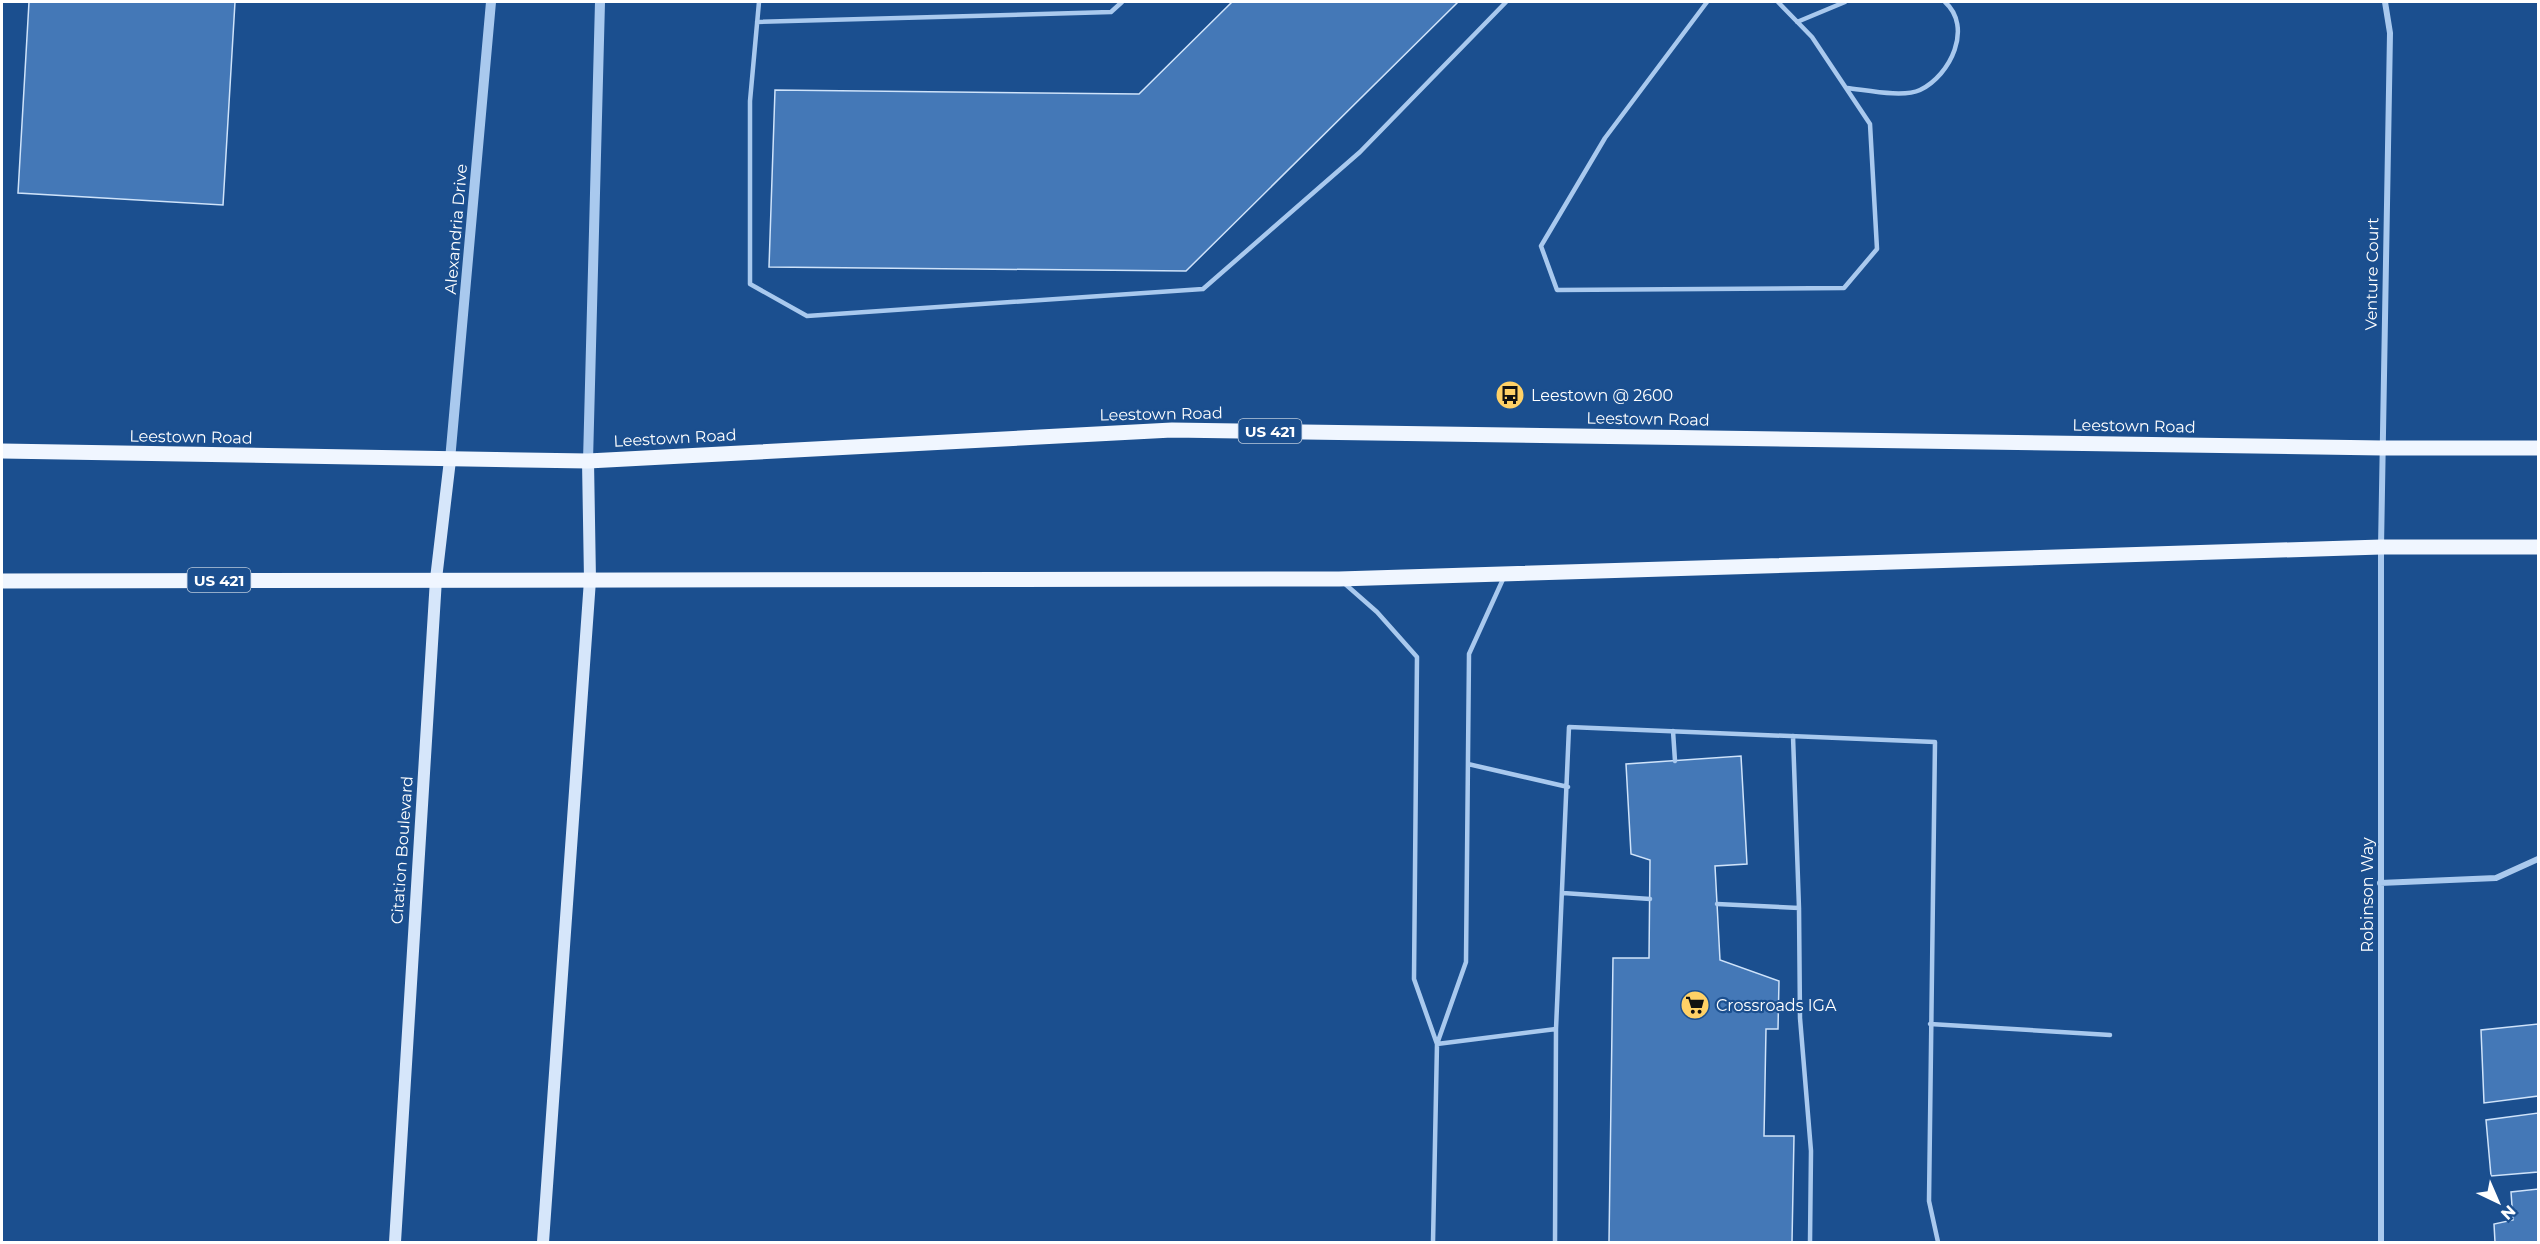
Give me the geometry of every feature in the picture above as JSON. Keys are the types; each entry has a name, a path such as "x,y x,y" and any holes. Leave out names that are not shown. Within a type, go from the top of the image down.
{"main road":[{"name":"Leestown Road","path":"2,451 588,461 1172,430 2382,448 2538,448"},
{"name":"Citation Boulevard","path":"395,1242 436,579 450,460"},
{"path":"543,1242 590,580 588,461"},
{"name":"US 421","path":"2,581 1339,579 2381,547 2538,547"}],"street":[{"name":"Alexandria Drive","path":"450,460 491,2"},
{"path":"588,461 600,2"},
{"name":"Venture Court","path":"2381,547 2390,33 2385,2"},
{"name":"Robinson Way","path":"2380,1242 2381,547"},
{"path":"2380,883 2496,878 2538,859"}],"lane":[{"path":"759,2 750,101 750,284 807,316 1203,289 1360,152 1506,2"},
{"path":"757,22 1111,12 1122,2"},
{"path":"1707,2 1605,138 1541,246 1557,290 1844,288 1876,249 1870,124 1812,37 1778,2"},
{"path":"1797,21 1845,2"},
{"path":"1847,88 1898,94 1920,90 1936,78 1950,60 1958,39 1959,25 1945,2"},
{"path":"1433,1242 1437,1044 1467,962 1468,654 1506,573"},
{"path":"1339,579 1377,612 1417,657 1414,979 1437,1044"},
{"path":"1554,1242 1556,1029 1569,727 1935,742 1929,1201 1938,1242"},
{"path":"1673,731 1675,761"},
{"path":"1792,736 1799,908 1800,1018 1811,1151 1810,1242"},
{"path":"1468,764 1568,787"},
{"path":"1563,893 1650,899"},
{"path":"1717,904 1799,908"},
{"path":"1930,1024 2110,1035"},
{"path":"1437,1044 1556,1029"}],"building":[{"path":"29,2 235,2 223,205 18,193"},
{"path":"1232,2 1458,2 1186,271 769,267 775,90 1139,94"},
{"name":"Crossroads IGA","path":"1741,756 1747,864 1715,866 1720,960 1779,981 1778,1029 1766,1029 1764,1136 1794,1136 1792,1242 1609,1242 1613,958 1649,958 1650,860 1631,854 1626,764"},
{"path":"2538,1024 2538,1096 2484,1103 2481,1030"},
{"path":"2538,1113 2538,1172 2491,1176 2486,1120"},
{"path":"2538,1189 2538,1242 2495,1242 2494,1224 2513,1220 2511,1192"}],"place":[{"name":"Leestown @ 2600","path":"1510,395"},
{"name":"Crossroads IGA","path":"1695,1005"}]}
